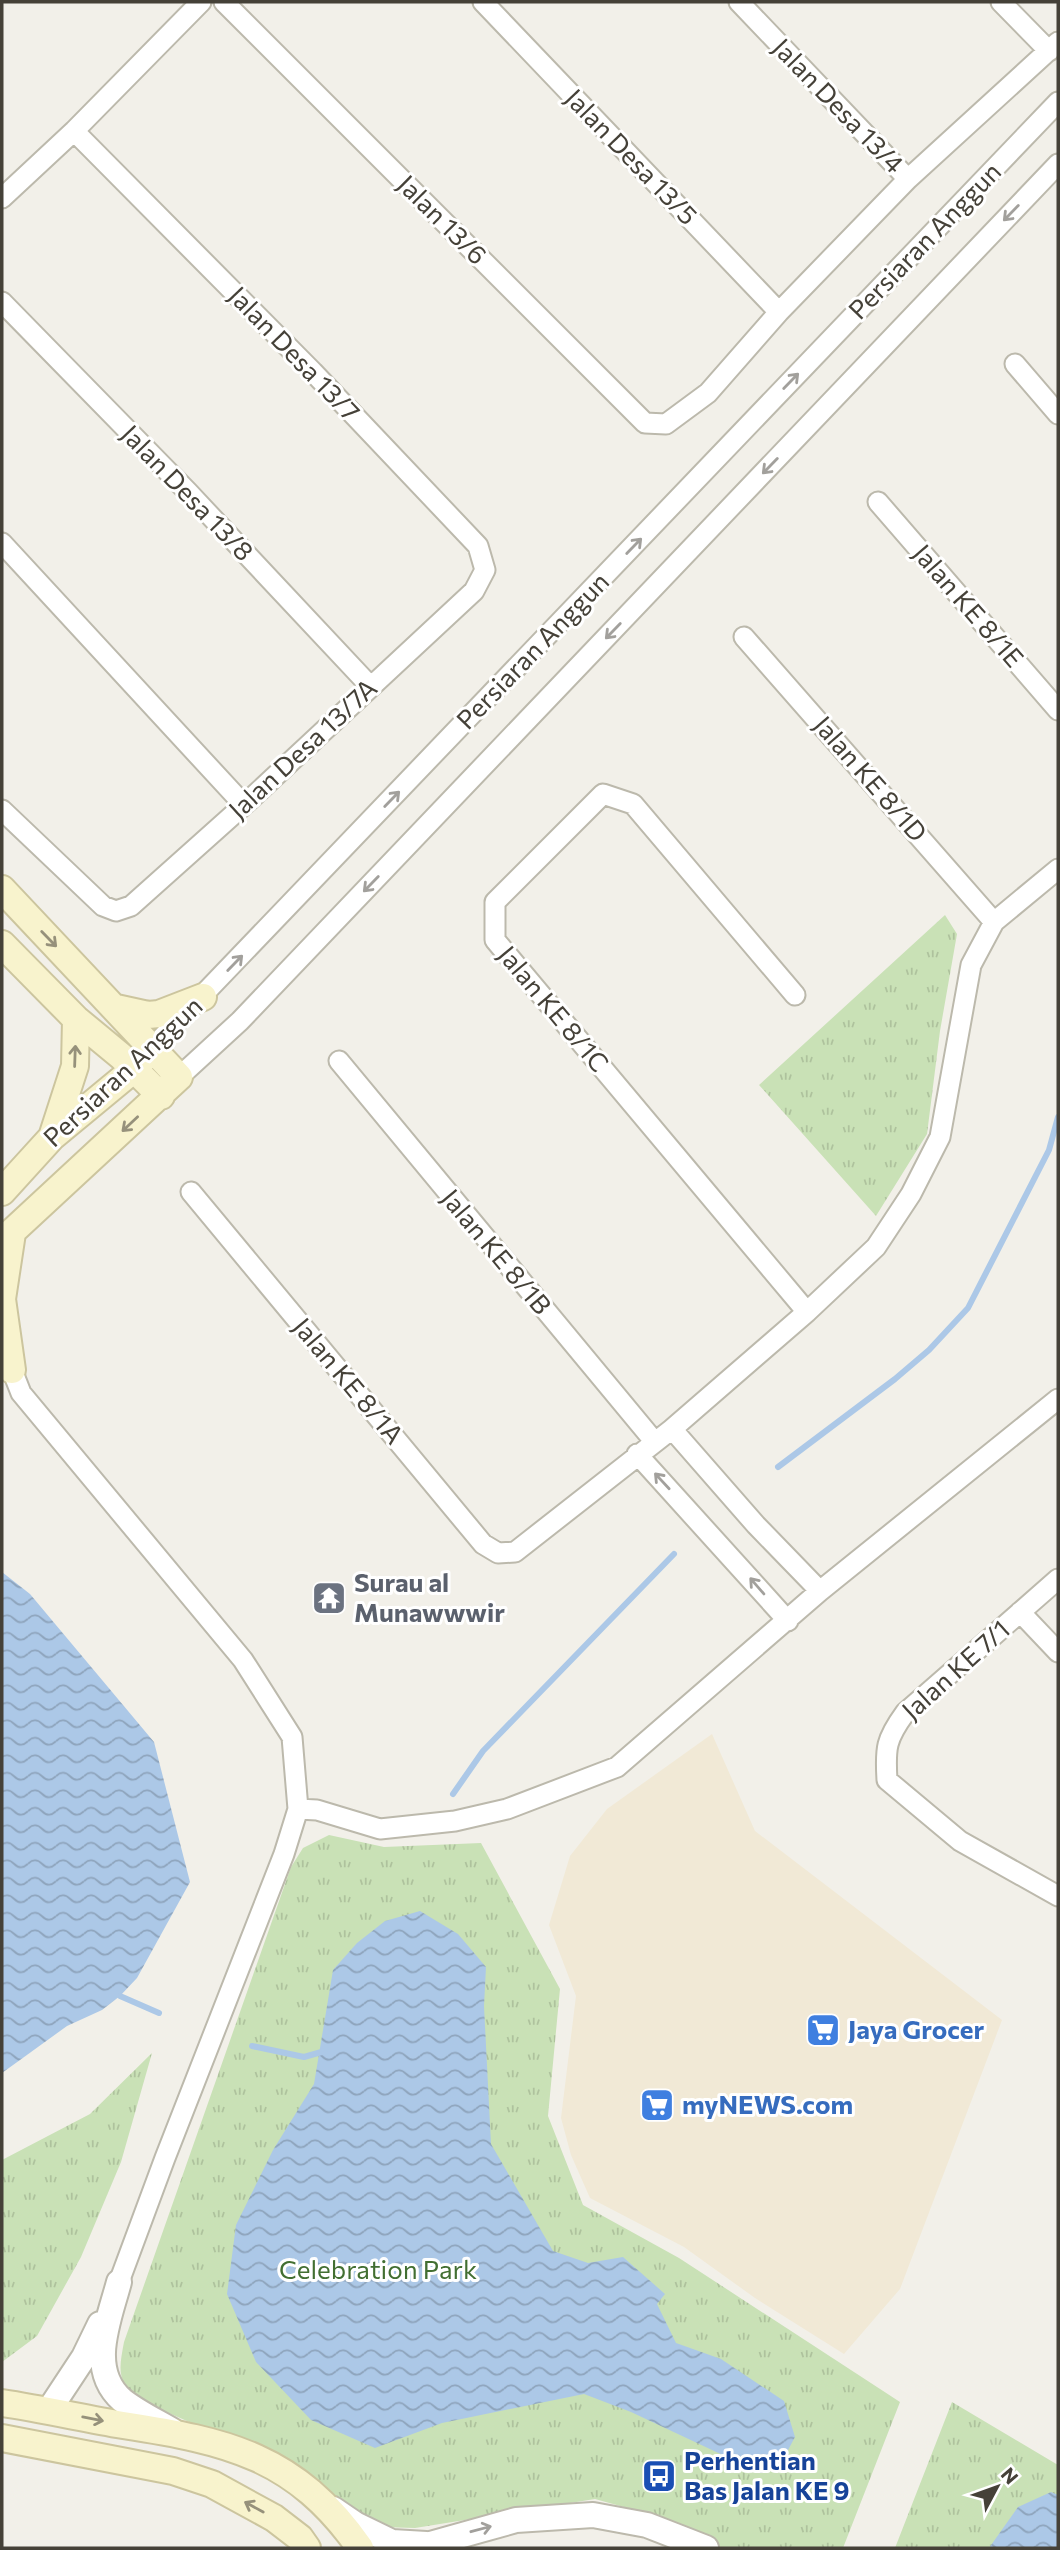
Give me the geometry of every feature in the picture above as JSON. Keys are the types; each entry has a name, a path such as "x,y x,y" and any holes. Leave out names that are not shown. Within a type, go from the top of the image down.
{"main road":[{"path":"2,889 153,1047 170,1086"},
{"path":"2,944 76,1019 122,1056 133,1070 170,1086"},
{"path":"116,1008 148,1015 159,1014 203,998"},
{"path":"52,1138 75,1066 76,1019"},
{"name":"Persiaran Anggun","path":"2,1192 52,1138 133,1070 153,1047"},
{"name":"Persiaran Anggun","path":"7,1237 170,1086"},
{"path":"7,1237 2,1299 9,1375"},
{"path":"2,2403 174,2432 250,2454 295,2478 318,2498 360,2548"},
{"path":"49,2410 70,2442 87,2454"},
{"path":"2,2438 173,2471 212,2484 274,2518 300,2538 307,2548"}],"street":[{"path":"2,198 74,131 201,2"},
{"name":"Jalan 13/6","path":"224,2 645,423 666,424 708,393 779,313"},
{"name":"Jalan Desa 13/5","path":"483,2 779,313"},
{"name":"Jalan Desa 13/4","path":"739,2 908,179"},
{"path":"779,313 908,179 1054,47 1001,2"},
{"name":"Persiaran Anggun","path":"153,1047 203,998 1058,102"},
{"name":"Jalan Desa 13/7","path":"74,131 313,372 478,547 485,570 474,591"},
{"name":"Persiaran Anggun","path":"170,1086 240,1021 1058,164"},
{"name":"Jalan Desa 13/8","path":"2,302 188,492 370,686"},
{"path":"1015,364 1058,414"},
{"name":"Jalan KE 8/1E","path":"878,502 1058,710"},
{"path":"2,543 244,805"},
{"name":"Jalan Desa 13/7A","path":"2,810 103,906 116,911 131,906 474,591"},
{"name":"Jalan KE 8/1D","path":"744,636 995,922"},
{"name":"Jalan KE 8/1C","path":"795,995 633,804 613,797 603,794 495,902 495,940 807,1312"},
{"path":"788,1621 637,1454 672,1429 807,1312 876,1247 911,1194 940,1137 971,965 995,922 1058,869"},
{"name":"Jalan KE 8/1B","path":"339,1061 654,1441"},
{"name":"Jalan KE 8/1A","path":"191,1192 483,1544 498,1553 515,1552 637,1454"},
{"path":"9,1375 243,1660 292,1737 298,1809 259,1922 119,2282 84,2357 49,2410"},
{"path":"298,1809 317,1810 380,1829 455,1821 507,1809 617,1767 820,1591 1058,1399"},
{"path":"672,1429 756,1525 820,1591"},
{"name":"Jalan KE 7/1","path":"1058,1579 905,1713 891,1732 886,1753 887,1780 960,1841 1058,1896"},
{"path":"1020,1612 1058,1652"},
{"path":"119,2282 102,2348 103,2368 111,2388 130,2406 174,2432"},
{"path":"318,2498 378,2537 421,2546 516,2520 593,2515 647,2525 706,2548"}],"shaded area":[{"path":"712,1734 755,1831 1002,2020 900,2289 844,2354 755,2298 684,2247 590,2198 571,2155 561,2118 576,1996 549,1925 570,1856 607,1809"}],"green space":[{"path":"945,915 957,934 940,1031 927,1134 876,1216 759,1085"},
{"name":"Celebration Park","path":"329,1835 384,1847 481,1843 560,1989 548,2116 583,2205 679,2258 900,2402 843,2548 718,2548 667,2519 595,2499 415,2528 381,2527 342,2508 285,2464 139,2400 126,2387 120,2367 124,2342 291,1867 303,1848"},
{"path":"152,2053 121,2162 81,2257 37,2336 2,2362 2,2160 90,2114"},
{"path":"952,2402 1058,2465 1058,2548 895,2548"}],"water":[{"path":"2,1572 30,1594 154,1742 190,1882 137,1978 120,1996 102,2010 67,2026 2,2073"},
{"path":"420,1911 458,1934 486,1967 484,2006 491,2144 553,2251 588,2263 623,2257 665,2294 657,2304 676,2343 721,2359 784,2401 795,2437 781,2463 761,2473 631,2412 584,2394 442,2423 375,2448 311,2420 256,2362 227,2294 236,2225 273,2150 314,2084 333,1970 357,1943 385,1921"},
{"path":"1051,2492 1058,2495 1058,2548 989,2548 1018,2507"}],"waterway":[{"path":"778,1467 895,1379 929,1350 968,1308 1049,1150 1058,1117"},
{"path":"453,1794 483,1751 674,1554"},
{"path":"120,1996 159,2013"},
{"path":"252,2046 304,2057 325,2051"}],"place":[{"name":"Surau al Munawwwir","path":"329,1598"},
{"name":"Jaya Grocer","path":"823,2030"},
{"name":"myNEWS.com","path":"657,2105"},
{"name":"Perhentian Bas Jalan KE 9","path":"659,2476"}]}
